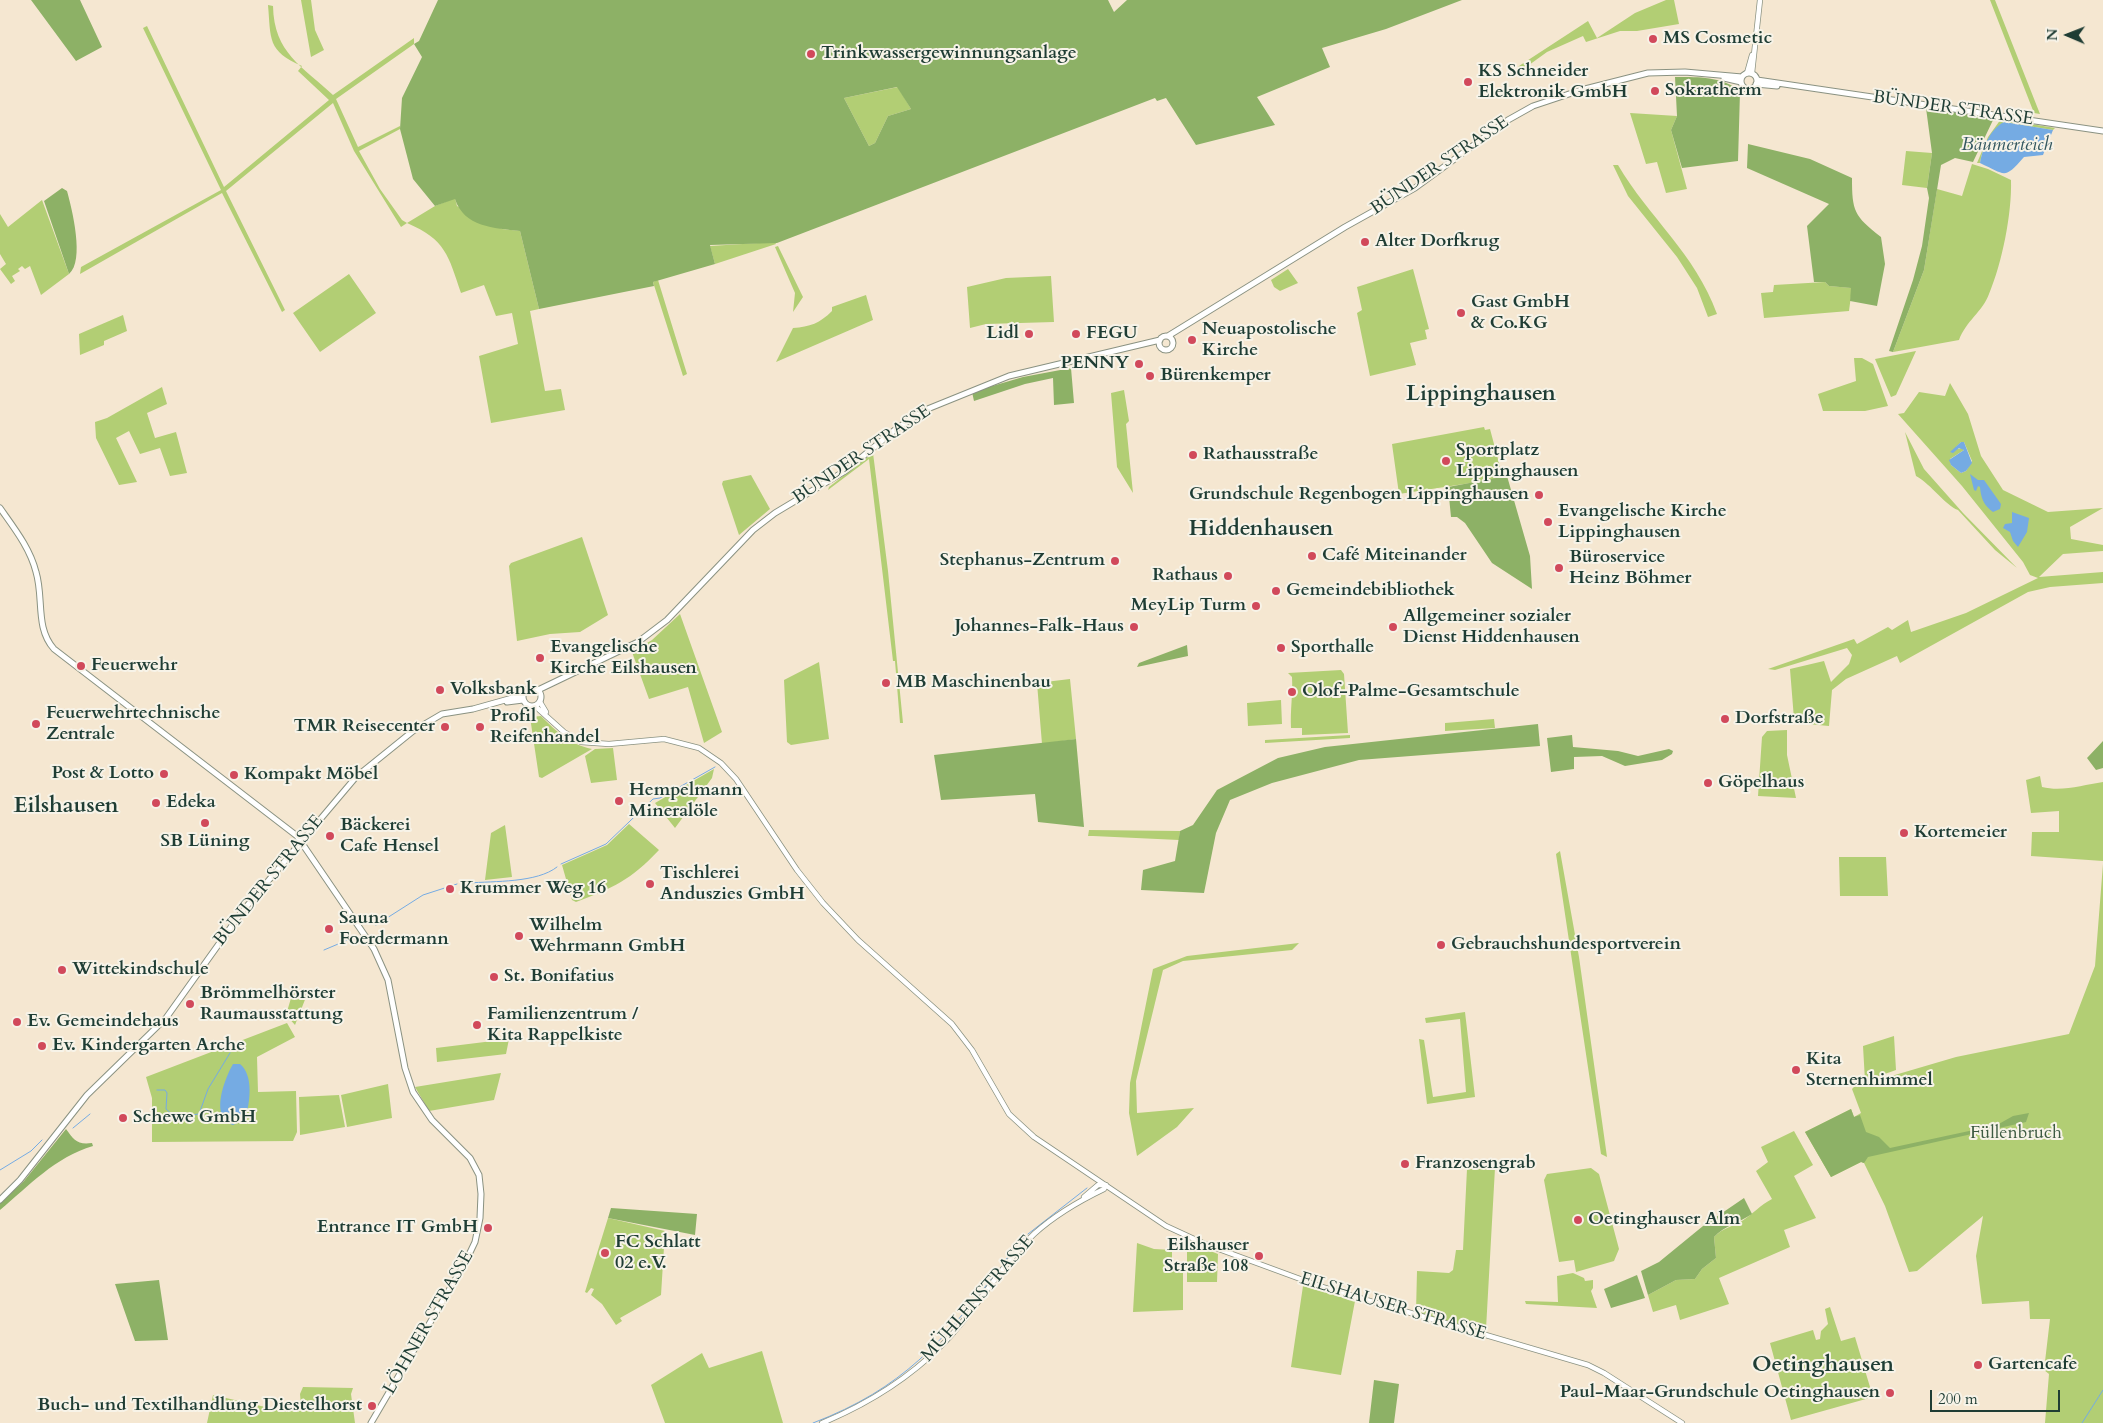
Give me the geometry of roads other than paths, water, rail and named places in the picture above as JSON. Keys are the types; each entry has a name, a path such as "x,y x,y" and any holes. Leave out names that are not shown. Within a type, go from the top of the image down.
{"main road":[{"name":"BÜNDER STRASSE","path":"1171,338 1183,327 1345,227 1415,188 1508,120 1533,106 1581,90 1648,73 1685,72 1721,76 1741,80 1744,88 1749,89 1757,82 2103,131"},
{"path":"1741,80 1749,73 1757,82"},
{"path":"1163,336 1171,338 1173,346 1169,349 1163,349 1160,343 1163,336"},
{"name":"BÜNDER STRASSE","path":"0,1200 20,1180 87,1095 166,1018 236,919 358,774 418,728 447,712 456,712 523,697 531,688 539,692 620,652 651,633 667,620 718,566 726,554 775,513 845,471 896,429 925,410 1009,376 1160,343"},
{"name":"LÖHNER STRASSE","path":"0,508 24,543 33,562 38,579 43,629 46,639 54,650 301,842 381,962 390,988 405,1068 413,1092 432,1120 470,1158 477,1170 481,1186 480,1218 470,1253 372,1423"},
{"path":"523,697 527,705 537,704 539,692"}],"street":[{"path":"1749,73 1756,39 1760,0"},
{"name":"EILSHAUSER STRASSE","path":"537,704 564,732 581,742 606,744 664,739 699,748 721,763 736,779 797,870 823,903 858,940 937,1009 962,1037 985,1071 1009,1114 1034,1137 1176,1231 1290,1276 1588,1366 1604,1373 1682,1423"},
{"name":"MÜHLENSTRASSE","path":"822,1423 862,1406 913,1372 957,1328 1033,1235 1080,1200 1104,1189 1106,1185"}],"water":[{"name":"Bäumerteich","path":"2004,122 2053,130 2043,155 2024,157 2012,169 2004,173 1980,163 1983,151 1991,135"},
{"path":"1961,442 1964,442 1972,463 1966,471 1961,473 1951,465 1949,460 1964,450 1959,448 1953,453 1950,452"},
{"path":"1970,474 1978,480 1984,480 2001,504 2000,509 1993,512 1987,507 1980,487 1978,486 1976,491 1974,490"},
{"path":"2012,512 2029,518 2027,532 2018,547 2013,541 2010,532 2003,528 2005,524 2012,523"},
{"path":"233,1064 240,1064 244,1069 250,1090 245,1119 233,1125 226,1121 220,1106 226,1078"}],"waterway":[{"path":"561,864 606,844 653,799 660,798 715,767"},
{"path":"469,883 527,879 549,872 557,867"},
{"path":"376,925 423,895 457,884"},
{"path":"324,950 357,936"},
{"path":"157,1090 165,1090 167,1093 166,1109 175,1117 199,1114 208,1089 230,1053"},
{"path":"73,1128 90,1114"},
{"path":"0,1170 31,1151 42,1140"},
{"path":"1028,1234 1087,1188"},
{"path":"1002,1264 1025,1237"},
{"path":"813,1423 845,1409 872,1394 897,1378 919,1360 959,1319 1000,1268"},
{"path":"2082,1423 2103,1390"}],"place":[{"name":"MS Cosmetic","path":"1653,39"},
{"name":"Trinkwassergewinnungsanlage","path":"811,54"},
{"name":"KS Schneider Elektronik GmbH","path":"1468,82"},
{"name":"Sokratherm","path":"1655,91"},
{"name":"Alter Dorfkrug","path":"1365,242"},
{"name":"Gast GmbH & Co.KG","path":"1461,313"},
{"name":"Lidl","path":"1029,334"},
{"name":"FEGU","path":"1076,334"},
{"name":"Neuapostolische Kirche","path":"1192,340"},
{"name":"PENNY","path":"1139,364"},
{"name":"Bürenkemper","path":"1150,376"},
{"name":"Rathausstraße","path":"1193,455"},
{"name":"Sportplatz Lippinghausen","path":"1446,461"},
{"name":"Grundschule Regenbogen Lippinghausen","path":"1539,495"},
{"name":"Evangelische Kirche Lippinghausen","path":"1548,522"},
{"name":"Café Miteinander","path":"1312,556"},
{"name":"Stephanus-Zentrum","path":"1115,561"},
{"name":"Büroservice Heinz Böhmer","path":"1559,568"},
{"name":"Rathaus","path":"1228,576"},
{"name":"Gemeindebibliothek","path":"1276,591"},
{"name":"MeyLip Turm","path":"1256,606"},
{"name":"Johannes-Falk-Haus","path":"1134,627"},
{"name":"Allgemeiner sozialer Dienst Hiddenhausen","path":"1393,627"},
{"name":"Sporthalle","path":"1281,648"},
{"name":"Evangelische Kirche Eilshausen","path":"540,658"},
{"name":"Feuerwehr","path":"81,666"},
{"name":"MB Maschinenbau","path":"886,683"},
{"name":"Volksbank","path":"440,690"},
{"name":"Olof-Palme-Gesamtschule","path":"1292,692"},
{"name":"Dorfstraße","path":"1725,719"},
{"name":"Feuerwehrtechnische Zentrale","path":"36,724"},
{"name":"TMR Reisecenter","path":"445,727"},
{"name":"Profil Reifenhandel","path":"480,727"},
{"name":"Post & Lotto","path":"164,774"},
{"name":"Kompakt Möbel","path":"234,775"},
{"name":"Göpelhaus","path":"1708,783"},
{"name":"Hempelmann Mineralöle","path":"619,801"},
{"name":"Edeka","path":"156,803"},
{"name":"SB Lüning","path":"205,823"},
{"name":"Kortemeier","path":"1904,833"},
{"name":"Bäckerei Cafe Hensel","path":"330,836"},
{"name":"Tischlerei Anduszies GmbH","path":"650,884"},
{"name":"Krummer Weg 16","path":"450,889"},
{"name":"Sauna Foerdermann","path":"329,929"},
{"name":"Wilhelm Wehrmann GmbH","path":"519,936"},
{"name":"Gebrauchshundesportverein","path":"1441,945"},
{"name":"Wittekindschule","path":"62,970"},
{"name":"St. Bonifatius","path":"494,977"},
{"name":"Brömmelhörster Raumausstattung","path":"190,1004"},
{"name":"Ev. Gemeindehaus","path":"17,1022"},
{"name":"Familienzentrum / Kita Rappelkiste","path":"477,1025"},
{"name":"Ev. Kindergarten Arche","path":"42,1046"},
{"name":"Kita Sternenhimmel","path":"1796,1070"},
{"name":"Schewe GmbH","path":"123,1118"},
{"name":"Franzosengrab","path":"1405,1164"},
{"name":"Oetinghauser Alm","path":"1578,1220"},
{"name":"Entrance IT GmbH","path":"488,1228"},
{"name":"FC Schlatt 02 e.V.","path":"605,1253"},
{"name":"Eilshauser Straße 108","path":"1259,1256"},
{"name":"Gartencafe","path":"1978,1365"},
{"name":"Paul-Maar-Grundschule Oetinghausen","path":"1890,1393"},
{"name":"Buch- und Textilhandlung Diestelhorst","path":"372,1406"}],"district":[{"name":"Lippinghausen","path":"1481,395"},
{"name":"Hiddenhausen","path":"1261,530"},
{"name":"Eilshausen","path":"66,807"},
{"name":"Oetinghausen","path":"1823,1366"}],"park label":[{"name":"Füllenbruch","path":"2016,1134"}]}
